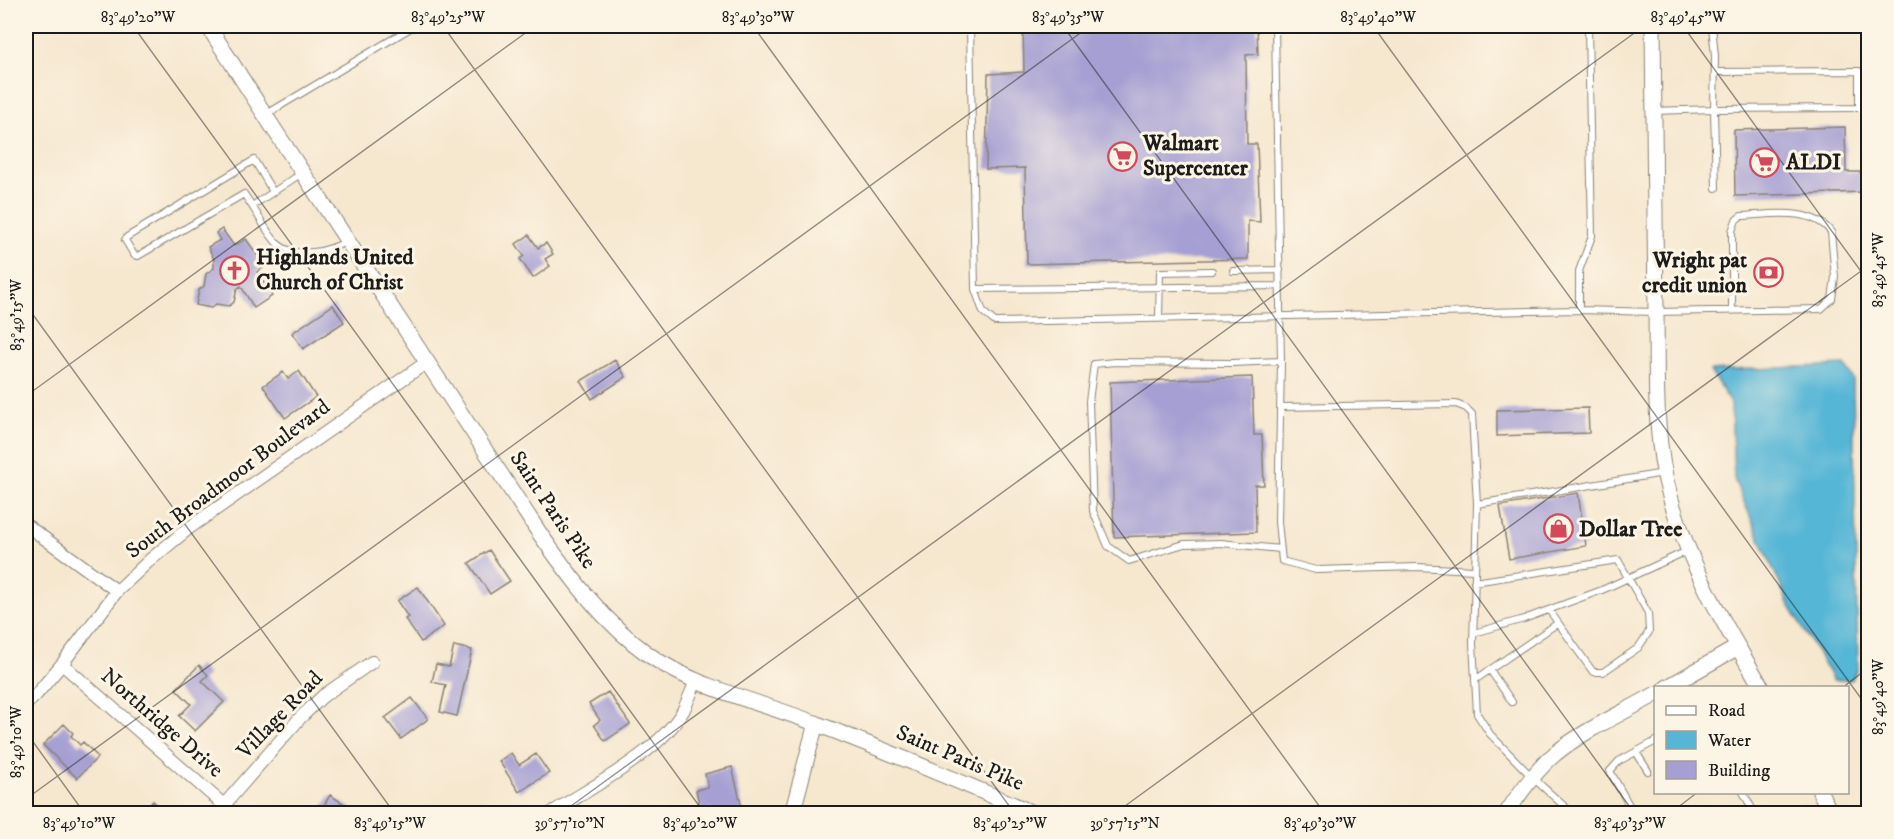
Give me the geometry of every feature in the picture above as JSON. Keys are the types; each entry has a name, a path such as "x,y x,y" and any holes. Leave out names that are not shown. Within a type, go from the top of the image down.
{"street":[{"name":"Saint Paris Pike","path":"208,26 540,534 595,607 622,633 649,654 696,681 816,723 1035,813"},
{"path":"1653,26 1659,430 1665,473 1669,494 1688,550 1718,614 1760,686"},
{"name":"South Broadmoor Boulevard","path":"26,705 62,664 117,591 150,560 189,528 427,362"},
{"path":"26,525 117,591"},
{"path":"1668,686 1738,646"},
{"name":"Village Road","path":"229,809 300,718 323,696 372,662"},
{"name":"Northridge Drive","path":"62,664 229,809"},
{"path":"550,813 656,744 682,711 696,681"},
{"path":"1506,813 1532,777 1554,755 1571,742 1654,695"},
{"path":"792,813 816,723"}],"lane":[{"path":"265,115 404,28 414,26"},
{"path":"970,26 975,289 983,312 995,322 1579,309 1656,312 1732,311 1821,309 1832,299 1835,278 1831,232 1828,228 1821,222 1793,214 1741,216 1736,220 1732,231 1732,311"},
{"path":"1275,26 1281,316 1278,522 1282,561 1316,570 1417,567 1474,570"},
{"path":"1579,309 1579,271 1592,236 1588,26"},
{"path":"1712,26 1715,56 1716,188"},
{"path":"1654,111 1859,108 1859,71 1715,72"},
{"path":"273,192 254,160 125,240 134,255 142,255 244,194 275,240 286,249 298,252 320,251 332,249 347,241"},
{"path":"252,206 302,172"},
{"path":"1233,271 1280,270"},
{"path":"1159,318 1160,272 1212,271"},
{"path":"975,289 1280,286"},
{"path":"1280,549 1221,543 1185,544 1129,561 1108,546 1093,511 1089,401 1094,364 1281,361"},
{"path":"1281,407 1456,404 1466,408 1472,414 1477,504 1474,570 1477,714 1490,734 1532,777 1573,813"},
{"path":"1477,504 1665,473"},
{"path":"1474,633 1549,610 1602,590 1688,550"},
{"path":"1474,582 1617,560 1648,613 1649,632 1638,648 1603,672 1593,672 1549,610"},
{"path":"1475,680 1558,622"},
{"path":"1490,670 1512,702"},
{"path":"1634,813 1610,771 1619,761 1654,742"},
{"path":"1636,752 1648,771"},
{"path":"1744,794 1755,813"}],"water":[{"path":"1845,365 1853,379 1858,668 1851,680 1833,680 1788,603 1734,479 1731,403 1710,371"}],"building":[{"name":"Walmart Supercenter","path":"1023,26 1257,26 1258,54 1246,55 1247,144 1257,144 1260,222 1248,221 1248,259 1027,264 1025,168 986,169 988,74 1024,72"},
{"path":"1845,127 1846,172 1864,172 1865,192 1735,196 1734,130"},
{"name":"Highlands United Church of Christ","path":"222,229 234,246 246,239 265,266 257,272 272,296 254,308 241,286 237,289 234,302 229,306 216,304 211,308 196,305 206,274 214,268 214,259 208,247 220,240 216,233"},
{"path":"529,235 538,248 546,243 553,254 545,259 550,266 533,278 520,259 524,256 516,244"},
{"path":"333,305 344,322 303,349 292,333"},
{"path":"615,360 626,377 592,399 581,381"},
{"path":"299,371 316,397 285,418 263,386 283,372 288,379"},
{"path":"1252,377 1254,435 1262,435 1264,485 1255,485 1256,532 1114,537 1110,382"},
{"path":"1588,408 1589,433 1497,436 1497,410"},
{"path":"1578,493 1586,546 1509,559 1500,506"},
{"path":"489,550 510,581 490,594 469,563"},
{"path":"418,587 444,626 421,642 405,619 408,617 397,601"},
{"path":"454,646 472,650 457,716 440,712 446,685 432,682 436,664 449,667"},
{"path":"199,665 208,675 202,681 224,702 195,731 179,716 191,704 176,689"},
{"path":"608,692 630,724 605,741 594,725 600,720 589,704"},
{"path":"412,698 428,719 401,739 385,718"},
{"path":"64,724 80,745 83,742 98,757 77,778 43,745"},
{"path":"511,753 519,765 536,754 549,773 519,792 499,761"},
{"path":"732,767 743,812 712,814 711,809 701,812 696,790 708,787 705,774"},
{"path":"330,795 360,814 319,814"},
{"path":"153,801 167,814 142,814"}],"place":[{"name":"Walmart Supercenter","path":"1122,156"},
{"name":"ALDI","path":"1765,162"},
{"name":"Highlands United Church of Christ","path":"235,270"},
{"name":"Wright pat credit union","path":"1768,273"},
{"name":"Dollar Tree","path":"1558,529"}]}
